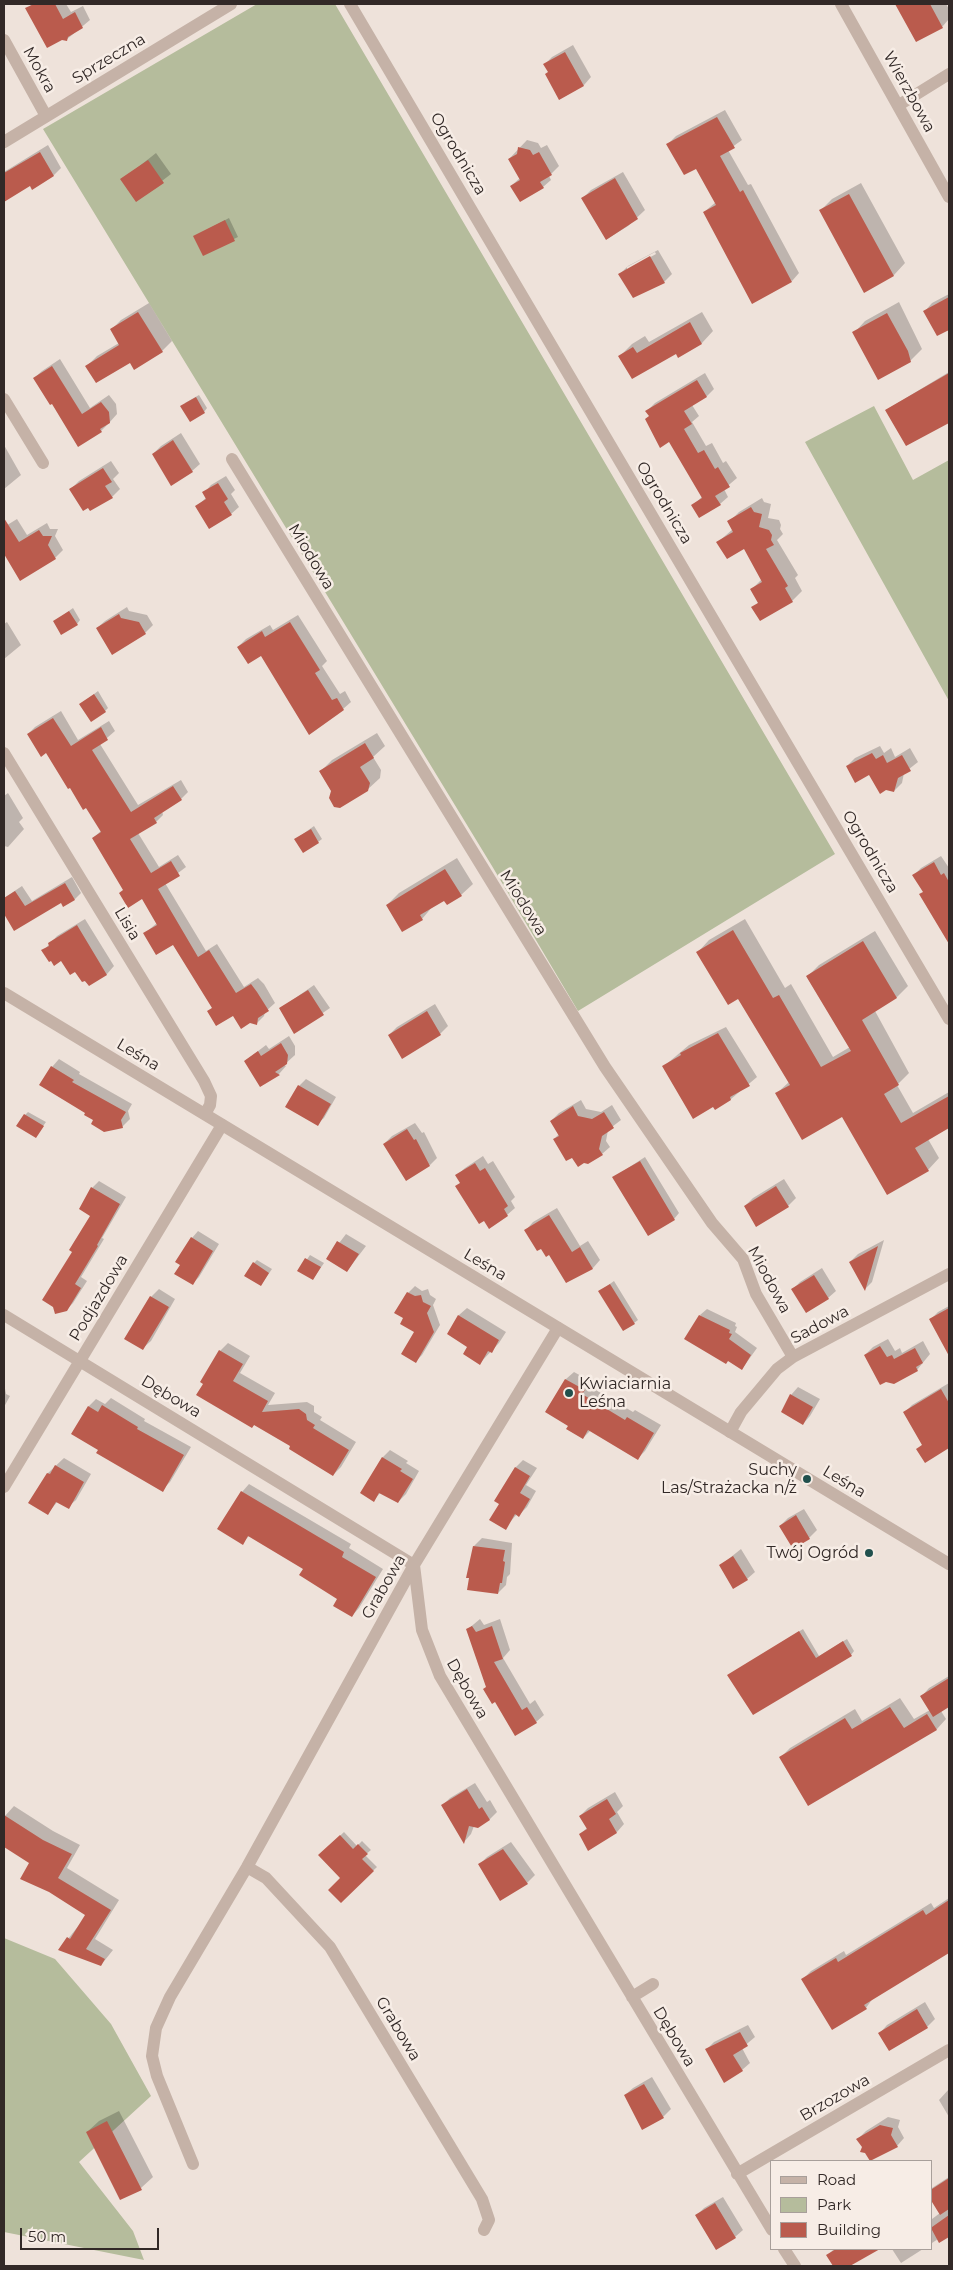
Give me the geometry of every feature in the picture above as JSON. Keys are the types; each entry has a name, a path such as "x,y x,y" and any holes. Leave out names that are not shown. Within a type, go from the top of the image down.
{"street":[{"name":"Sprzeczna","path":"4,142 231,4"},
{"name":"Ogrodnicza","path":"350,4 949,1019"},
{"name":"Wierzbowa","path":"841,4 949,197"},
{"name":"Mokra","path":"4,40 46,116"},
{"path":"899,105 949,74"},
{"path":"4,399 43,463"},
{"name":"Miodowa","path":"232,459 605,1067 712,1223 743,1259 756,1294 793,1357"},
{"name":"Lisia","path":"4,753 204,1081 211,1096 210,1105 205,1114"},
{"name":"Leśna","path":"4,993 949,1564"},
{"name":"Podjazdowa","path":"4,1487 222,1124"},
{"name":"Sadowa","path":"730,1432 741,1412 777,1369 793,1357 949,1274"},
{"name":"Dębowa","path":"4,1315 414,1565 422,1630 440,1676 770,2227"},
{"name":"Grabowa","path":"193,2164 157,2076 152,2056 152,2043 156,2028 170,1997 247,1867 414,1565 558,1328"},
{"name":"Grabowa","path":"247,1867 266,1878 330,1947 482,2199 489,2220 484,2230"},
{"path":"632,1997 652,1984"},
{"name":"Brzozowa","path":"737,2174 949,2050"},
{"path":"785,2250 795,2266"}],"green space":[{"path":"257,4 335,4 835,854 578,1011 492,866 43,129"},
{"path":"874,406 913,480 949,460 949,701 805,442"},
{"path":"4,1938 55,1959 111,2024 151,2096 79,2162 133,2231 144,2260 4,2232"}],"building":[{"path":"34,4 55,4 63,19 75,12 83,28 68,37 67,41 62,40 47,48 25,8"},
{"path":"895,4 930,4 943,28 916,42"},
{"path":"565,52 584,86 559,100 545,74 548,72 543,64"},
{"path":"717,117 735,148 720,156 740,192 743,190 792,282 752,304 703,212 716,205 696,169 684,175 666,144"},
{"path":"518,147 530,150 533,155 539,152 552,175 540,182 544,188 520,202 510,186 520,180 508,159 517,154"},
{"path":"40,152 54,176 32,190 30,186 4,202 4,173"},
{"path":"148,160 164,183 136,202 120,179"},
{"path":"615,178 638,219 606,240 581,198"},
{"path":"849,194 894,276 864,293 819,210"},
{"path":"225,220 235,241 203,256 193,236"},
{"path":"650,256 665,283 633,298 618,274"},
{"path":"949,297 949,330 937,336 923,311"},
{"path":"138,312 163,352 134,370 130,363 96,383 85,366 119,345 110,329"},
{"path":"887,313 908,351 911,362 878,380 852,332"},
{"path":"690,322 702,344 678,358 676,354 632,379 618,356 633,347 637,353"},
{"path":"52,366 82,414 101,402 109,412 110,423 100,429 102,432 78,447 52,404 50,405 33,378"},
{"path":"949,373 949,423 906,446 885,410"},
{"path":"697,380 707,397 684,411 692,424 684,429 698,453 704,450 715,469 718,467 730,487 715,496 721,505 699,518 691,505 702,498 669,442 660,448 645,419 649,416 645,411"},
{"path":"196,397 205,413 190,422 180,406"},
{"path":"173,440 193,472 171,486 152,454"},
{"path":"103,468 112,482 105,486 113,498 90,511 88,508 83,511 69,489"},
{"path":"218,483 228,499 224,502 232,515 209,529 195,506 206,499 202,492"},
{"path":"751,507 754,512 762,514 759,527 769,530 772,535 771,540 774,545 766,549 788,586 785,588 793,602 760,621 751,607 758,603 750,589 762,582 744,549 727,559 716,542 733,532 727,521"},
{"path":"4,518 19,542 39,530 43,536 52,536 48,545 56,559 20,581 4,554"},
{"path":"69,611 78,625 61,635 53,621"},
{"path":"119,614 121,618 139,622 146,634 112,655 96,628"},
{"path":"290,622 320,670 315,673 332,700 337,698 344,710 309,735 261,656 248,664 237,647 262,631 265,637"},
{"path":"94,694 106,712 91,722 79,704"},
{"path":"53,718 71,746 101,727 108,740 92,750 131,812 173,786 182,800 154,818 157,823 130,839 151,873 171,861 180,876 158,889 198,957 209,950 236,993 251,984 257,992 269,1011 258,1018 257,1025 250,1023 241,1029 233,1016 216,1026 207,1011 212,1008 173,945 156,955 143,933 157,925 142,899 128,908 119,893 123,890 92,838 101,832 86,808 83,810 70,788 68,789 46,753 41,757 27,734"},
{"path":"365,743 374,758 360,767 370,783 368,791 340,808 334,807 329,798 331,791 319,771"},
{"path":"872,753 876,759 883,755 887,763 902,755 911,771 898,778 894,792 886,790 880,794 869,775 855,783 846,766"},
{"path":"311,829 319,843 303,853 294,839"},
{"path":"934,862 941,875 944,873 949,882 949,944 919,894 923,892 912,875"},
{"path":"445,869 462,896 447,905 444,901 420,915 423,920 402,932 386,905"},
{"path":"65,883 75,900 63,907 61,903 14,931 4,914 4,898 15,891 25,906"},
{"path":"77,925 107,975 89,986 85,981 82,982 75,972 70,975 61,961 54,966 41,950 49,946 48,943"},
{"path":"733,930 773,998 779,995 821,1067 851,1051 806,976 863,941 897,998 862,1020 899,1085 884,1094 901,1123 949,1096 949,1128 915,1148 929,1171 887,1195 842,1117 802,1140 775,1093 790,1085 738,999 728,1005 696,952"},
{"path":"308,990 324,1015 294,1034 279,1008"},
{"path":"427,1011 441,1035 402,1059 388,1035"},
{"path":"718,1033 750,1086 730,1097 731,1100 715,1110 713,1107 693,1119 662,1066 681,1055 680,1053"},
{"path":"281,1043 288,1055 287,1064 275,1072 280,1075 260,1087 244,1061 258,1051 261,1056"},
{"path":"51,1066 74,1080 72,1082 126,1112 121,1120 123,1128 104,1132 91,1124 93,1120 84,1115 85,1113 39,1085"},
{"path":"298,1085 331,1104 318,1126 285,1107"},
{"path":"573,1106 578,1116 592,1119 604,1112 614,1128 602,1136 599,1149 603,1155 588,1164 584,1163 578,1167 572,1158 566,1161 553,1139 559,1136 550,1121"},
{"path":"24,1114 44,1126 36,1138 16,1126"},
{"path":"407,1129 414,1140 416,1139 430,1166 406,1181 383,1144"},
{"path":"640,1161 675,1220 648,1236 612,1177"},
{"path":"475,1163 480,1171 485,1168 508,1206 504,1209 508,1216 489,1229 484,1221 479,1224 455,1186 460,1183 455,1175"},
{"path":"776,1186 789,1207 756,1227 744,1206"},
{"path":"91,1187 120,1204 75,1284 81,1288 67,1311 55,1314 53,1307 42,1300 72,1252 69,1250 90,1216 79,1209"},
{"path":"549,1215 572,1252 580,1247 593,1269 566,1283 549,1255 546,1257 541,1249 537,1251 524,1230"},
{"path":"191,1237 213,1251 193,1285 174,1274 180,1265 175,1262"},
{"path":"337,1241 359,1254 347,1272 326,1259"},
{"path":"878,1246 865,1291 849,1262"},
{"path":"305,1258 321,1267 313,1280 297,1271"},
{"path":"253,1262 269,1273 261,1286 244,1276"},
{"path":"814,1275 829,1299 806,1313 791,1289"},
{"path":"610,1284 635,1324 623,1331 598,1291"},
{"path":"407,1292 415,1296 421,1295 423,1302 431,1306 427,1313 434,1332 416,1363 401,1354 414,1332 400,1324 403,1318 394,1313"},
{"path":"150,1296 169,1307 143,1350 124,1339"},
{"path":"949,1308 949,1356 929,1319"},
{"path":"458,1315 499,1340 492,1353 488,1351 480,1365 463,1354 467,1347 447,1334"},
{"path":"699,1315 730,1330 729,1333 732,1334 729,1339 751,1355 742,1370 728,1361 726,1364 684,1339"},
{"path":"880,1346 887,1357 892,1355 894,1359 915,1348 923,1363 916,1367 918,1371 894,1384 886,1382 880,1385 864,1355"},
{"path":"219,1350 243,1364 233,1381 268,1401 262,1412 299,1409 306,1414 307,1420 315,1425 313,1428 349,1450 333,1476 289,1449 290,1446 254,1425 252,1428 196,1395 203,1384 200,1382"},
{"path":"565,1379 585,1390 582,1394 625,1420 627,1417 654,1433 638,1460 588,1430 583,1439 566,1429 568,1426 545,1412"},
{"path":"941,1389 949,1403 949,1448 925,1463 916,1449 922,1445 903,1412"},
{"path":"790,1394 813,1407 803,1425 781,1412"},
{"path":"102,1405 138,1427 137,1429 184,1455 163,1492 96,1453 98,1450 71,1434 88,1406 98,1412"},
{"path":"382,1457 402,1469 400,1471 413,1479 398,1503 379,1493 374,1502 360,1493"},
{"path":"55,1465 84,1482 69,1509 56,1502 48,1515 28,1503 47,1473 50,1474"},
{"path":"515,1467 530,1476 520,1493 530,1499 519,1517 515,1514 506,1530 489,1520 499,1504 494,1501"},
{"path":"241,1491 344,1552 342,1557 376,1577 352,1617 333,1606 337,1599 299,1575 303,1569 248,1536 243,1545 217,1529"},
{"path":"796,1515 810,1539 793,1549 779,1526"},
{"path":"473,1546 505,1550 502,1583 500,1583 498,1594 467,1590 469,1578 466,1578"},
{"path":"733,1556 748,1580 733,1589 719,1565"},
{"path":"472,1626 476,1632 492,1626 503,1659 494,1662 522,1710 527,1707 537,1723 515,1736 495,1702 492,1704 483,1689 486,1687 466,1629"},
{"path":"799,1631 816,1658 843,1641 852,1656 753,1715 727,1675"},
{"path":"949,1678 949,1707 933,1717 920,1696"},
{"path":"890,1707 904,1728 927,1714 937,1730 808,1806 779,1757 845,1718 852,1729"},
{"path":"467,1789 479,1809 482,1807 490,1820 478,1828 469,1826 464,1844 441,1805"},
{"path":"607,1799 616,1814 609,1819 617,1833 588,1851 579,1834 587,1829 579,1816"},
{"path":"4,1815 43,1840 72,1854 58,1878 111,1910 86,1949 105,1959 101,1966 58,1950 67,1937 70,1939 85,1915 49,1892 20,1879 29,1863 4,1847"},
{"path":"340,1835 353,1849 358,1844 368,1854 362,1859 374,1871 341,1903 328,1890 340,1878 318,1855"},
{"path":"503,1849 528,1884 500,1901 478,1864"},
{"path":"949,1900 949,1953 864,2005 867,2009 832,2030 801,1979 836,1958 838,1962 923,1910 926,1915"},
{"path":"917,2009 928,2028 889,2051 878,2033"},
{"path":"740,2032 748,2046 733,2055 743,2071 724,2083 705,2049"},
{"path":"644,2084 664,2118 642,2130 624,2095"},
{"path":"107,2121 142,2190 120,2200 86,2132"},
{"path":"880,2125 893,2128 891,2135 898,2147 869,2160 865,2153 860,2152 862,2147 856,2139"},
{"path":"949,2178 949,2209 940,2215 933,2204 933,2188"},
{"path":"715,2203 736,2238 716,2250 695,2215"},
{"path":"949,2215 949,2237 939,2243 933,2232 933,2226"},
{"path":"834,2250 878,2250 850,2266 833,2266 826,2255"}],"place":[{"name":"Kwiaciarnia Leśna","path":"569,1393"},
{"name":"Suchy Las/Strażacka n/ż","path":"807,1479"},
{"name":"Twój Ogród","path":"869,1553"}]}
